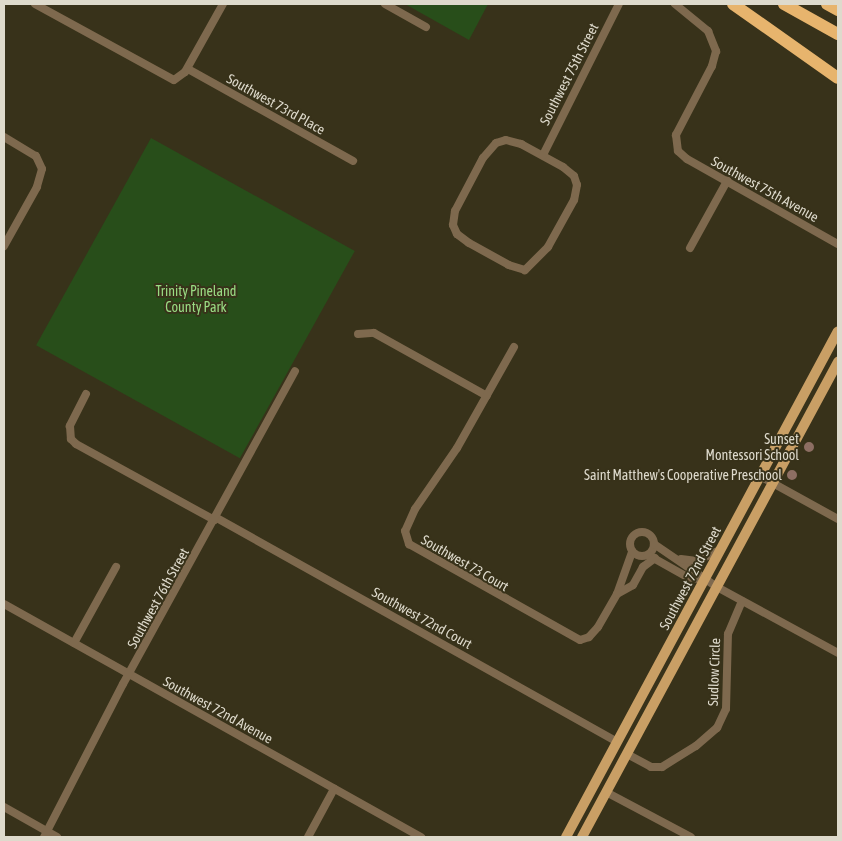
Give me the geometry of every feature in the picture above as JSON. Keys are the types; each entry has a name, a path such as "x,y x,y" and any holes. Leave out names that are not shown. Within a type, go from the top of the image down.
{"highway":[{"path":"733,4 838,78"},
{"path":"784,4 838,34"},
{"path":"827,4 838,10"}],"main road":[{"name":"Southwest 72nd Street","path":"566,837 838,331"},
{"name":"Southwest 72nd Street","path":"582,837 838,362"},
{"path":"810,383 823,390"},
{"path":"624,729 627,754"}],"street":[{"path":"35,4 162,76 177,80 188,69 223,4"},
{"path":"385,4 426,27"},
{"name":"Southwest 75th Street","path":"543,155 619,4"},
{"name":"Southwest 75th Avenue","path":"675,4 708,31 716,51 710,71 674,138 681,154 838,244"},
{"name":"Southwest 73rd Place","path":"188,69 352,161"},
{"path":"4,137 33,153 42,165 39,183 4,246"},
{"path":"509,140 543,155 572,174 577,189 548,247 529,268 522,270 509,265 469,243 454,231 455,211 484,158 496,143 509,140"},
{"path":"690,248 727,182"},
{"path":"358,334 374,333 487,396 514,347"},
{"name":"Southwest 76th Street","path":"45,834 129,674 295,371"},
{"name":"Southwest 72nd Court","path":"86,394 71,422 72,439 81,447 617,742"},
{"name":"Southwest 73 Court","path":"487,396 407,524 405,531 409,544 576,639 592,635 617,594 632,552"},
{"path":"760,476 838,519"},
{"path":"704,580 688,577 651,557 640,556 632,552 630,541 638,533 650,535 654,544 704,580 838,653"},
{"path":"617,594 632,586 651,557 654,544"},
{"path":"676,558 698,562 720,550"},
{"path":"74,643 116,567"},
{"path":"621,579 632,586"},
{"name":"Sudlow Circle","path":"627,754 651,767 662,767 696,746 717,728 726,708 728,634 742,601"},
{"name":"Southwest 72nd Avenue","path":"4,604 421,837"},
{"path":"308,837 334,789"},
{"path":"606,792 691,837"},
{"path":"4,807 45,834 57,837"}],"green space":[{"path":"405,4 488,4 469,40"},
{"name":"Trinity Pineland County Park","path":"151,138 355,251 240,458 36,345"}],"place":[{"name":"Sunset Montessori School","path":"809,447"},
{"name":"Saint Matthew's Cooperative Preschool","path":"792,475"}]}
